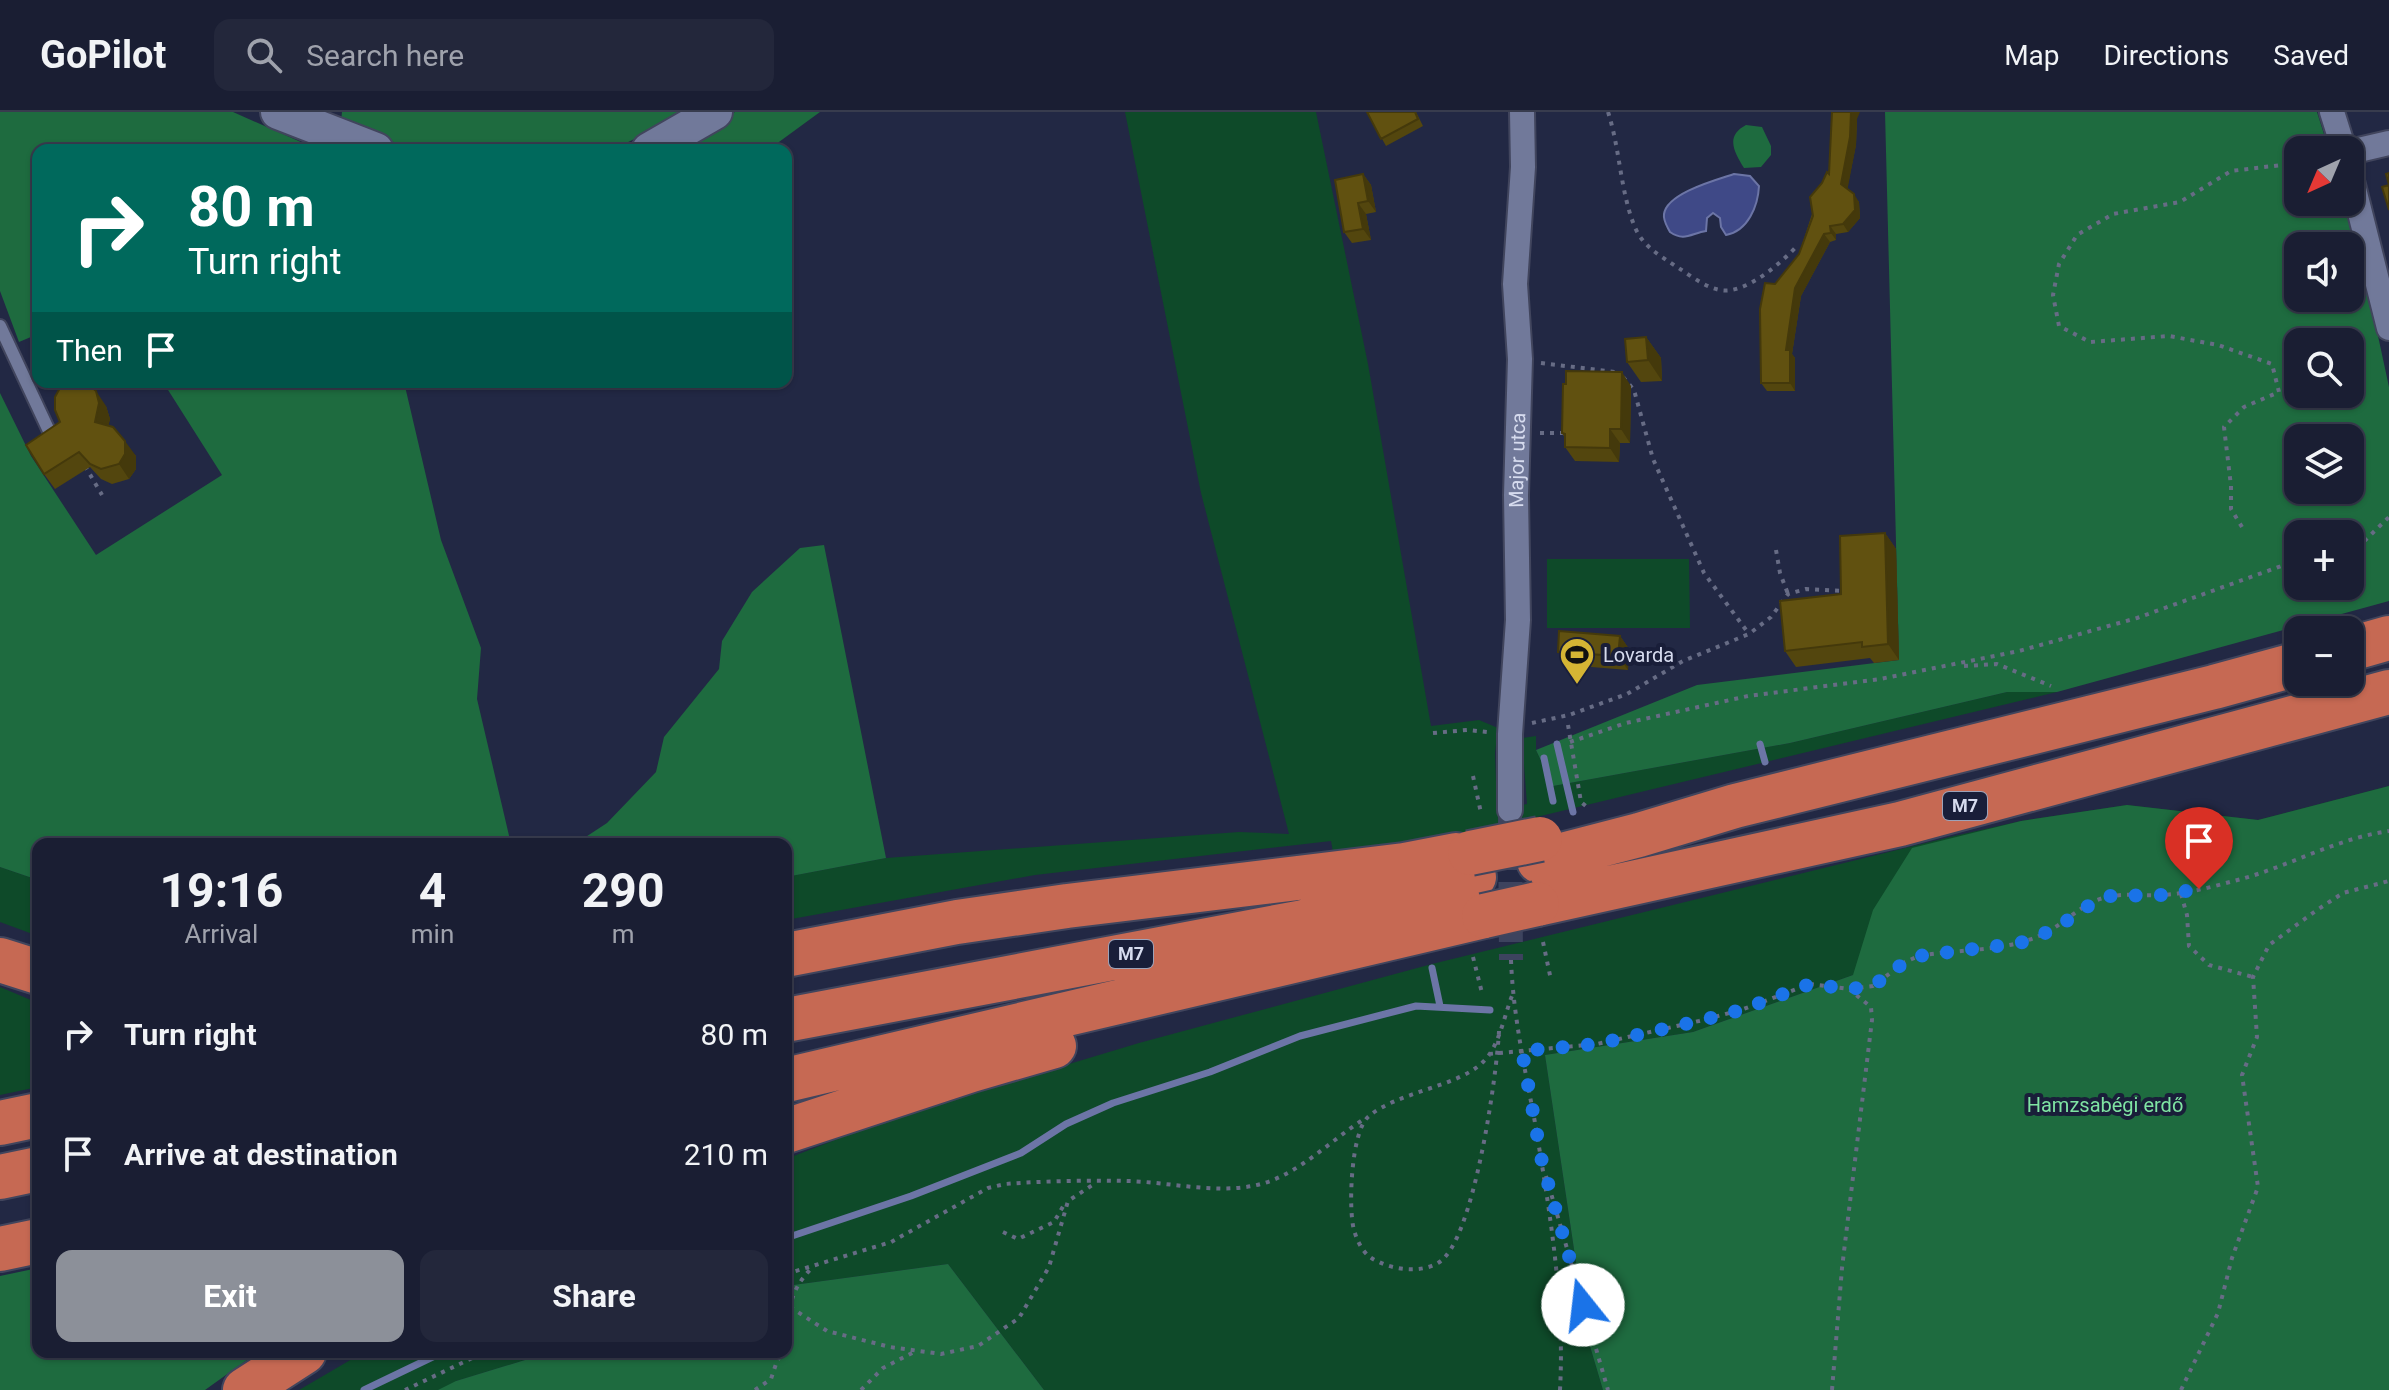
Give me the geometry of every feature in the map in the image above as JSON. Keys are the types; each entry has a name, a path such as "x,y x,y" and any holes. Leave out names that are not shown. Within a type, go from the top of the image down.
{"highway":[{"path":"2364,645 2389,638"},
{"name":"M7","path":"792,1019 1303,922 1477,865 1530,837 1639,835 1735,806 2284,668"},
{"name":"M7","path":"1477,865 1540,923 2389,692"},
{"path":"792,954 1036,910 1404,865 1477,865"},
{"name":"M7","path":"792,1079 1442,926 1477,865"},
{"path":"792,1129 971,1070 1095,1035 1343,973 1442,926"},
{"path":"0,960 32,970"},
{"path":"0,1123 32,1116"},
{"path":"0,1177 32,1170"},
{"path":"0,1249 32,1242"},
{"path":"245,1390 295,1358"}],"main road":[{"path":"278,112 361,144"},
{"path":"659,144 715,112"}],"street":[{"name":"Major utca","path":"1522,112 1523,167 1515,284 1520,359 1516,495 1518,620 1510,734 1530,837"},
{"path":"2332,112 2340,136"},
{"path":"2364,149 2389,143"},
{"path":"2361,216 2389,328"}],"lane":[{"path":"0,326 49,431"}],"path":[{"path":"1608,112 1627,203 1640,239 1653,252 1705,284 1722,290 1754,281 1784,260 1797,246"},
{"path":"2242,527 2231,509 2224,427 2244,407 2279,392 2272,364 2218,345 2169,336 2090,342 2059,326 2053,295 2059,264 2077,235 2113,214 2180,202 2231,171 2284,165"},
{"path":"1538,362 1617,373 1628,380 1634,390 1653,459 1704,573 1749,634"},
{"path":"80,459 102,495"},
{"path":"2364,541 2389,517"},
{"path":"1776,550 1788,594"},
{"path":"1570,742 1626,723 1748,696 1880,679 2019,651 2137,618 2284,565"},
{"path":"1536,722 1569,715 1627,694 1683,661 1749,634 1771,617 1788,594 1806,589 1848,591"},
{"path":"1950,666 1997,664 2051,686"},
{"path":"1568,725 1581,802 1587,807"},
{"path":"1433,733 1467,730 1510,734"},
{"path":"1473,776 1477,865"},
{"path":"1489,1054 1597,1044 1741,1010 1810,984 1849,989 1873,986 1905,962 1919,956 2020,943 2055,929 2108,896 2181,894 2245,878 2369,834 2389,831"},
{"path":"2181,1390 2218,1313 2232,1258 2258,1187 2242,1075 2257,1037 2253,977 2269,945 2317,910 2343,893 2389,881"},
{"path":"2181,894 2187,915 2189,946 2209,965 2253,977"},
{"path":"1540,923 1551,980"},
{"path":"1473,957 1482,993"},
{"path":"1511,960 1512,996 1542,1162 1563,1338 1560,1390"},
{"path":"1832,1390 1842,1268 1872,1020 1871,1007 1849,989"},
{"path":"792,1272 891,1242 988,1188 1005,1184 1124,1181 1252,1187 1293,1170 1366,1118 1395,1102 1475,1069 1489,1054 1512,996"},
{"path":"1366,1118 1359,1132 1355,1154 1352,1199 1353,1227 1359,1244 1369,1258 1389,1267 1420,1269 1438,1263 1450,1252 1460,1230 1476,1174 1495,1083 1499,1031"},
{"path":"1542,1162 1608,1390"},
{"path":"792,1308 827,1331 890,1347 941,1354 978,1346 1019,1318 1049,1267 1068,1201 1096,1182"},
{"path":"1003,1232 1018,1239 1054,1222 1066,1201"},
{"path":"792,1302 802,1277 815,1265"},
{"path":"861,1390 883,1368 916,1351"},
{"path":"405,1390 472,1358"},
{"path":"755,1390 771,1379 779,1358"}],"green space":[{"path":"0,112 233,112 305,144 32,144 32,337 19,342 0,291"},
{"path":"342,112 689,112 624,144 398,144 341,122"},
{"path":"735,112 820,112 776,144 681,144"},
{"path":"1125,112 1316,112 1368,364 1431,726 1479,720 1498,728 1495,753 1497,810 1527,804 1522,738 1536,736 1536,750 1553,786 1790,743 2007,692 2057,692 1487,829 1333,852 1331,841 1035,875 792,919 792,876 886,858 1239,832 1289,834 1201,493"},
{"path":"1885,112 2317,112 2325,136 2284,136 2284,216 2349,216 2355,232 2284,232 2284,312 2364,312 2364,271 2389,387 2389,601 2334,616 2284,616 2284,630 2057,692 2007,692 1790,743 1553,786 1536,750 1697,685 1899,660"},
{"path":"1746,125 1762,127 1771,146 1771,155 1761,167 1744,168 1733,145 1735,134"},
{"path":"167,388 405,388 441,540 481,648 477,699 510,838 32,838 32,878 0,867 0,393 31,456 96,555 222,475"},
{"path":"824,545 886,858 792,876 792,838 584,838 607,823 656,772 664,737 719,669 722,641 752,592 800,548"},
{"path":"1547,559 1689,559 1690,628 1547,628"},
{"path":"2389,786 2389,1390 1853,975 1693,1032 1545,1055 1587,1336 1603,1390 1044,1390 948,1264 792,1285 792,1157 897,1116 1139,1043 1432,964 2021,821 2127,805 2258,820"},
{"name":"Hamzsabégi erdő","path":"2389,786 2389,1390 1603,1390 1587,1336 1545,1055 1693,1032 1853,975 1873,910 1912,848 2021,821 2127,805 2258,820"},
{"path":"0,867 32,878 32,934 0,922"},
{"path":"0,987 32,1000 32,1088 0,1095"},
{"path":"948,1264 1044,1390 438,1390 456,1381 531,1358 792,1358 792,1285"},
{"path":"32,1269 32,1358 250,1358 205,1390 0,1390 0,1276"},
{"path":"354,1358 531,1358 456,1381 465,1390 299,1390"}],"water":[{"path":"1734,174 1750,176 1759,186 1757,202 1746,223 1734,233 1726,235 1720,218 1713,213 1707,218 1706,231 1684,237 1670,232 1664,214 1667,206 1693,188"}],"building":[{"path":"1367,112 1415,112 1418,119 1381,139"},
{"path":"1832,112 1851,112 1850,137 1841,184 1854,194 1855,210 1843,224 1830,226 1831,233 1824,234 1795,288 1786,350 1790,350 1790,383 1761,383 1760,309 1765,283 1775,284 1799,254 1813,216 1810,197 1827,172 1829,174"},
{"path":"1363,174 1368,201 1358,203 1363,229 1344,232 1335,180"},
{"path":"2389,185 2389,210 2382,187"},
{"path":"1646,337 1648,360 1627,362 1625,339"},
{"path":"1566,371 1622,372 1621,429 1610,429 1610,448 1565,447 1565,434 1562,433"},
{"path":"60,388 93,388 96,391 99,403 95,422 113,427 125,441 125,454 119,464 101,469 90,464 79,452 44,474 26,445 60,422 55,410 55,397"},
{"path":"1885,533 1888,644 1862,647 1862,642 1785,651 1780,601 1841,594 1840,536"},
{"path":"1559,631 1620,636 1618,656 1558,652"}],"waterway":[{"path":"1557,744 1573,812"},
{"path":"1760,744 1765,762"},
{"path":"1544,758 1553,801"},
{"path":"1432,968 1440,1006"},
{"path":"792,1236 911,1196 1021,1153 1066,1124 1113,1103 1210,1072 1300,1036 1416,1006 1490,1010"},
{"path":"364,1390 431,1358"}],"tunnel":[{"path":"1510,810 1511,960"}],"place":[{"name":"Lovarda","path":"1577,686"}],"route":[{"path":"1583,1305 1542,1162 1522,1051 1597,1044 1699,1021 1741,1010 1810,984 1849,989 1873,986 1905,962 1919,956 2020,943 2038,937 2108,896 2181,894 2199,889"}]}
